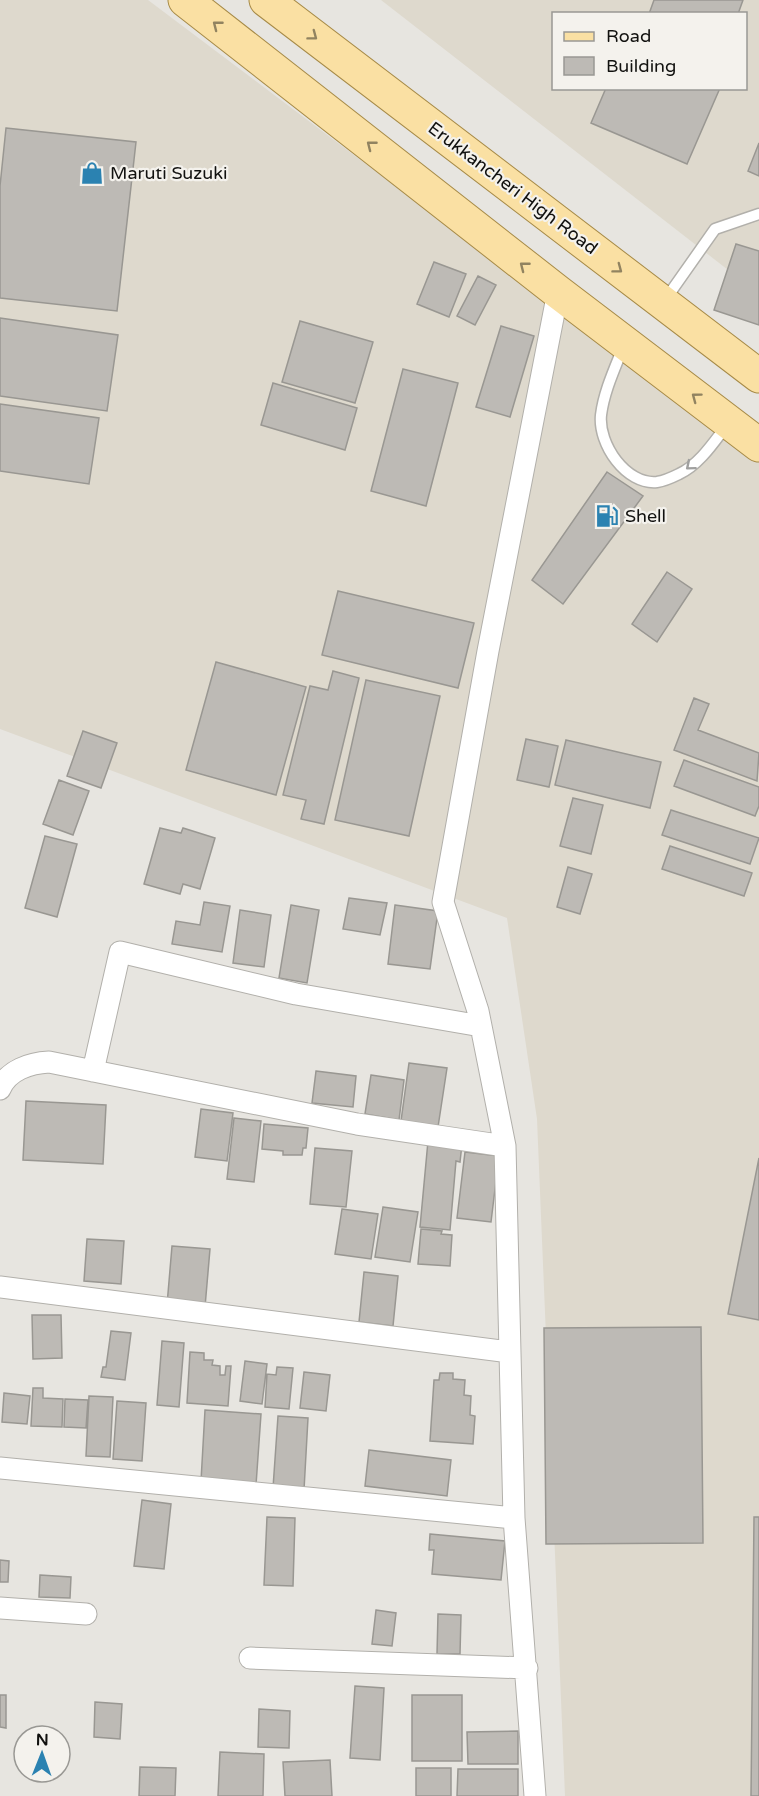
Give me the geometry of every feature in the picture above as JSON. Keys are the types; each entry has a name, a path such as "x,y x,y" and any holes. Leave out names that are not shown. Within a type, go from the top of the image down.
{"main road":[{"path":"185,0 558,292 759,445"},
{"name":"Erukkancheri High Road","path":"266,0 759,376"}],"street":[{"path":"535,1796 514,1518 505,1146 481,1026 443,902 488,651 558,292"},
{"path":"93,1071 120,952 296,994 481,1026"},
{"path":"0,1089 11,1074 35,1063 49,1062 357,1124 505,1146"},
{"path":"0,1287 510,1352"},
{"path":"0,1468 514,1518"},
{"path":"0,1608 86,1614"},
{"path":"250,1658 527,1668"}],"lane":[{"path":"663,303 715,229 759,214"},
{"path":"625,343 607,390 601,417 605,446 617,463 636,476 656,482 682,473 708,451 729,423"}],"shaded area":[{"path":"0,0 148,0 759,460 759,1796 565,1796 537,1119 507,918 0,729"},
{"path":"381,0 759,0 759,294"}],"building":[{"path":"654,0 743,0 739,12 650,12"},
{"path":"605,90 719,90 687,164 591,123"},
{"path":"6,128 136,142 117,311 0,298 0,186"},
{"path":"759,143 759,176 748,171"},
{"path":"736,244 759,251 759,325 714,310"},
{"path":"434,262 466,274 449,317 417,304"},
{"path":"478,276 496,285 475,325 457,316"},
{"path":"0,318 118,335 107,411 0,396"},
{"path":"300,321 373,342 355,403 282,382"},
{"path":"501,326 534,336 510,417 476,407"},
{"path":"403,369 458,383 426,506 371,491"},
{"path":"273,383 357,408 345,450 261,425"},
{"path":"0,404 99,418 89,484 0,471"},
{"path":"607,472 643,496 563,604 532,580"},
{"path":"667,572 692,589 657,642 632,624"},
{"path":"338,591 474,623 458,688 322,655"},
{"path":"216,662 306,687 276,795 186,770"},
{"path":"333,671 359,678 324,824 301,819 306,800 283,795 310,686 328,690"},
{"path":"366,680 440,696 409,836 335,820"},
{"path":"694,698 709,704 698,730 759,753 757,781 674,750"},
{"path":"83,731 117,743 101,788 67,776"},
{"path":"526,739 558,746 549,787 517,780"},
{"path":"566,740 661,762 650,808 555,785"},
{"path":"684,760 759,787 759,806 755,816 674,786"},
{"path":"59,780 89,791 73,835 43,824"},
{"path":"573,798 603,805 591,854 560,846"},
{"path":"671,810 759,838 750,864 662,835"},
{"path":"160,828 181,833 183,828 215,838 200,889 183,884 180,894 144,884"},
{"path":"45,836 77,844 57,917 25,908"},
{"path":"670,846 752,873 744,896 662,869"},
{"path":"568,867 592,874 580,914 557,907"},
{"path":"349,898 387,903 380,935 343,929"},
{"path":"204,902 230,906 222,952 172,944 176,921 200,925"},
{"path":"291,905 319,910 307,983 279,978"},
{"path":"395,905 438,911 430,969 388,964"},
{"path":"240,910 271,915 264,967 233,963"},
{"path":"409,1063 447,1068 438,1127 401,1121"},
{"path":"316,1071 356,1076 353,1107 312,1103"},
{"path":"371,1075 404,1080 399,1120 365,1114"},
{"path":"26,1101 106,1105 103,1164 23,1160"},
{"path":"201,1109 233,1113 227,1161 195,1157"},
{"path":"234,1118 261,1121 254,1182 227,1179"},
{"path":"264,1124 308,1128 306,1148 303,1148 302,1155 283,1155 283,1151 262,1149"},
{"path":"428,1141 462,1144 460,1162 456,1161 450,1230 420,1227"},
{"path":"315,1148 352,1151 346,1207 310,1204"},
{"path":"465,1152 499,1156 491,1222 457,1218"},
{"path":"759,1158 759,1320 728,1314"},
{"path":"383,1207 418,1212 410,1262 375,1257"},
{"path":"342,1209 378,1214 371,1259 335,1254"},
{"path":"421,1229 442,1231 441,1234 452,1235 450,1266 418,1264"},
{"path":"87,1239 124,1241 121,1284 84,1281"},
{"path":"172,1246 210,1249 205,1307 167,1305"},
{"path":"364,1272 398,1276 393,1326 359,1322"},
{"path":"32,1315 61,1315 62,1358 33,1359"},
{"path":"701,1327 703,1543 546,1544 544,1328"},
{"path":"111,1331 131,1333 125,1380 101,1377 103,1367 106,1367"},
{"path":"162,1341 184,1343 179,1407 157,1405"},
{"path":"190,1352 204,1353 204,1360 213,1360 212,1365 220,1366 220,1375 225,1375 226,1366 231,1366 228,1406 187,1403"},
{"path":"245,1361 267,1364 262,1404 240,1401"},
{"path":"277,1367 293,1368 289,1409 265,1407 267,1374 276,1375"},
{"path":"304,1372 330,1375 326,1411 300,1408"},
{"path":"440,1373 453,1373 453,1379 465,1380 464,1395 471,1396 470,1415 475,1416 473,1444 430,1441 434,1380 439,1380"},
{"path":"33,1388 43,1388 43,1398 63,1399 62,1427 31,1426"},
{"path":"4,1393 30,1396 27,1424 2,1422"},
{"path":"89,1396 113,1397 110,1457 86,1456"},
{"path":"65,1399 88,1400 86,1428 64,1427"},
{"path":"117,1401 146,1403 142,1461 113,1459"},
{"path":"205,1410 261,1414 256,1485 201,1481"},
{"path":"278,1416 308,1418 304,1490 273,1488"},
{"path":"369,1450 451,1460 447,1496 365,1486"},
{"path":"142,1500 171,1504 164,1569 134,1566"},
{"path":"267,1517 295,1518 293,1586 264,1585"},
{"path":"754,1517 759,1517 759,1796 751,1796"},
{"path":"430,1534 505,1541 501,1580 432,1574 434,1550 429,1550"},
{"path":"0,1560 9,1561 8,1582 0,1582"},
{"path":"40,1575 71,1577 70,1598 39,1597"},
{"path":"376,1610 396,1613 392,1646 372,1644"},
{"path":"438,1614 461,1615 460,1654 437,1654"},
{"path":"355,1686 384,1688 380,1760 350,1758"},
{"path":"0,1695 6,1695 6,1728 0,1727"},
{"path":"412,1695 462,1695 462,1761 412,1761"},
{"path":"95,1702 122,1704 120,1739 94,1737"},
{"path":"259,1709 290,1711 289,1748 258,1747"},
{"path":"518,1731 518,1764 468,1764 467,1732"},
{"path":"220,1752 264,1754 263,1796 218,1796"},
{"path":"330,1760 332,1796 285,1796 283,1762"},
{"path":"140,1767 176,1768 175,1796 139,1796"},
{"path":"416,1768 451,1768 451,1796 416,1796"},
{"path":"458,1769 518,1769 518,1796 457,1796"}],"place":[{"name":"Maruti Suzuki","path":"92,173"},
{"name":"Shell","path":"607,516"}]}
